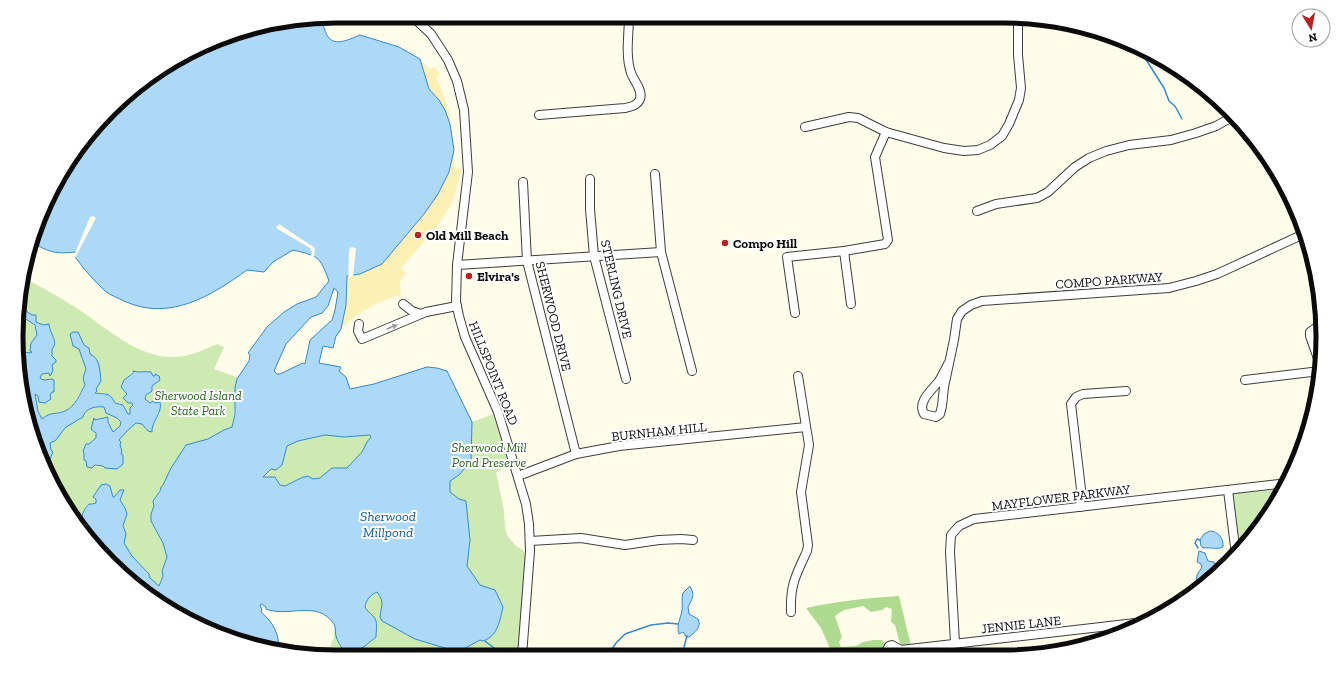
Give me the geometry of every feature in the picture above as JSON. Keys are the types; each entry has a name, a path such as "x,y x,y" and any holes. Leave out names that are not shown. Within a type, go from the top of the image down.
{"street":[{"name":"HILLSPOINT ROAD","path":"419,23 431,34 448,60 457,80 466,122 468,172 457,265 457,306 465,337 498,412 518,476 530,524 522,650"},
{"path":"539,115 625,108 633,106 638,102 641,97 631,73 628,58 629,23"},
{"path":"805,126 849,117 858,118 886,132 944,148 964,151 978,150 990,145 1002,136 1009,124 1019,100 1021,88 1018,55 1018,24"},
{"path":"977,211 996,204 1037,198 1048,192 1075,167 1106,150 1129,145 1171,140 1196,134 1228,119"},
{"path":"794,313 787,257 844,251 885,244 888,240 874,157 886,132"},
{"path":"655,174 661,252 692,371"},
{"name":"STERLING DRIVE","path":"590,179 590,209 594,256 626,379"},
{"name":"SHERWOOD DRIVE","path":"523,182 527,261 576,454"},
{"name":"COMPO PARKWAY","path":"948,364 922,404 924,414 936,417 941,412 948,364 957,319 962,312 971,305 982,301 1170,288 1217,274 1299,235"},
{"path":"844,251 852,304"},
{"path":"457,265 661,252"},
{"path":"403,304 421,314"},
{"path":"359,324 358,331 362,339 421,314 457,306"},
{"path":"1315,351 1310,332 1316,328"},
{"path":"1245,380 1314,372"},
{"path":"791,612 790,596 793,582 807,551 808,545 801,492 809,445 798,376"},
{"path":"1080,507 1081,490 1070,404 1076,397 1083,394 1126,391"},
{"name":"BURNHAM HILL","path":"518,476 576,454 619,446 806,427"},
{"name":"MAYFLOWER PARKWAY","path":"955,643 950,552 951,535 959,526 974,519 1280,483"},
{"path":"1081,490 1093,505"},
{"path":"1228,490 1235,546"},
{"path":"530,541 581,538 625,545 659,540 693,540"},
{"name":"JENNIE LANE","path":"911,650 955,643 1127,624"},
{"name":"JENNIE LANE","path":"887,650 889,646 892,645 897,650"}],"green space":[{"name":"Sherwood Island State Park","path":"28,280 69,303 122,340 147,352 160,356 180,357 196,353 217,344 224,347 214,369 239,378 236,390 232,427 208,440 186,446 153,501 154,506 151,514 151,521 163,543 167,557 162,571 163,576 158,587 150,578 149,574 132,556 124,543 126,534 123,526 127,514 120,500 124,492 113,497 111,492 93,498 96,499 96,503 86,506 82,519 65,493 49,461 51,456 50,443 55,441 66,427 83,417 84,414 91,408 104,407 105,411 121,422 120,426 113,432 108,422 109,418 93,422 91,429 96,433 96,439 89,444 86,444 84,452 87,467 92,468 123,464 123,455 121,454 119,440 136,423 142,424 148,431 159,414 161,406 160,402 151,404 145,400 146,395 152,391 155,376 133,371 124,380 126,395 133,405 130,414 128,414 123,405 118,404 103,393 95,393 96,388 101,381 98,363 90,354 80,337 70,334 73,346 79,349 86,369 83,378 85,385 72,406 65,411 58,412 42,420 35,399 35,394 45,403 51,399 52,379 44,380 40,377 42,374 49,373 50,376 53,345 55,341 51,334 49,324 43,325 36,322 34,317 24,312"},
{"path":"24,317 32,323 37,335 31,344 33,352 24,352"},
{"name":"Sherwood Mill Pond Preserve","path":"494,414 511,466 496,472 507,535 516,546 523,550 526,557 519,650 461,650 498,628 503,607 495,590 480,585 467,566 470,540 459,499 450,492 450,481 459,475 471,461 472,422"},
{"path":"325,435 344,437 370,435 371,437 362,452 347,468 332,468 319,478 313,479 303,477 285,486 263,478 271,469 282,465 287,446 298,441"},
{"path":"1276,490 1263,511 1238,543 1232,494"},
{"path":"377,592 382,602 380,614 454,650 329,650 334,636 335,626 336,636 376,622 365,607 369,598"},
{"path":"899,596 911,646 900,644 895,625 891,622 892,609 886,607 882,610 871,612 863,606 844,610 835,616 842,637 839,642 841,647 856,646 863,642 882,640 888,647 886,650 831,650 821,628 806,608 829,603"}],"sand":[{"path":"420,59 430,69 435,67 440,74 436,77 446,100 451,119 450,124 445,110 439,100 429,89"},
{"name":"Old Mill Beach","path":"454,150 455,168 462,169 452,203 436,228 401,268 406,273 400,281 401,295 385,300 368,308 353,318 341,329 346,305 347,276 360,274 382,264 416,225 438,194 449,172"}],"water":[{"name":"Sherwood Millpond","path":"323,24 328,37 336,42 341,42 360,35 399,47 420,59 429,89 439,100 445,110 450,124 454,150 449,172 438,194 424,214 382,264 360,274 347,276 346,305 341,329 336,336 333,348 323,346 319,363 341,367 339,371 346,377 350,389 374,384 427,367 447,371 472,422 471,461 459,475 450,481 450,492 459,499 466,501 470,540 467,566 480,585 495,590 503,607 498,627 492,635 488,639 483,641 480,640 462,650 451,650 415,639 382,621 380,617 382,601 377,592 369,598 365,607 375,619 376,637 358,650 343,650 338,642 334,624 319,612 302,610 284,612 275,611 266,609 266,607 262,604 260,605 262,610 261,612 269,620 277,634 278,644 275,644 236,633 198,618 162,597 130,572 101,543 82,519 86,507 89,504 96,503 96,499 93,497 101,485 106,484 110,486 113,497 120,490 124,490 120,500 127,514 123,526 126,534 124,543 132,556 149,574 150,578 159,586 167,557 163,543 151,521 151,514 154,506 153,501 160,491 171,468 186,445 208,439 232,427 235,414 235,387 237,379 249,361 250,355 248,353 267,327 284,312 297,304 316,297 329,281 323,266 317,258 293,250 273,262 264,272 247,270 219,289 204,297 189,303 157,309 141,307 124,301 105,291 89,275 75,257 76,252 53,252 37,245 55,198 76,162 88,146 115,115 130,101 162,76 198,55 255,34 275,29","holes":["334,288 338,292 332,320 310,340 305,364 303,363 277,374 274,371 286,344 311,317 322,313 328,306","325,435 344,437 370,435 371,437 362,452 347,468 332,468 320,478 313,479 308,476 303,477 285,486 280,485 275,477 263,477 271,469 276,470 282,465 287,446 298,441"]},
{"path":"24,311 32,315 36,315 36,322 43,325 49,324 55,343 52,349 52,356 56,360 56,362 52,365 53,371 50,376 49,373 42,374 40,377 44,380 54,380 54,392 50,395 51,399 45,403 39,402 38,396 35,394 38,411 42,419 48,415 62,412 72,407 85,385 83,378 86,369 79,349 73,346 70,334 73,332 78,332 84,345 89,348 90,354 96,358 98,362 101,381 95,393 109,395 115,403 123,405 128,414 130,414 130,408 133,405 132,403 128,403 123,398 127,394 121,387 124,380 133,373 133,371 151,372 153,376 155,376 155,374 159,376 160,380 152,386 152,391 146,395 145,399 150,403 153,401 155,403 160,402 159,414 153,425 152,432 148,431 142,424 136,423 127,431 119,440 121,442 120,445 122,451 121,454 123,455 123,464 117,469 95,465 92,468 87,467 86,461 84,460 83,451 86,444 89,444 96,438 96,433 91,429 94,418 95,420 108,417 108,422 113,432 120,426 121,422 117,418 106,413 104,407 94,407 88,410 83,417 66,427 55,441 50,443 51,450 53,452 49,461 40,437 29,398 24,352 32,352 30,351 31,343 37,335 35,325 24,318"},
{"path":"1210,531 1216,532 1220,536 1223,541 1223,547 1203,548 1201,546 1200,540 1204,534"},
{"path":"1199,551 1205,553 1208,561 1214,562 1215,566 1196,582 1197,575 1202,567 1201,564 1197,562"},
{"path":"690,586 693,594 688,607 689,614 698,619 699,624 694,633 689,637 685,636 683,632 679,634 678,628 682,610 683,593"}],"pier":[{"path":"93,216 96,218 74,260 73,258 90,217"},
{"path":"279,224 315,248 314,258 311,256 312,252 310,248 276,228"},
{"path":"352,247 356,248 353,277 348,278 349,249"}],"waterway":[{"path":"1144,57 1164,88 1169,101 1175,106 1182,119"},
{"path":"1198,548 1195,543 1197,539 1200,540"},
{"path":"611,650 625,634 651,625 668,623 678,624"},
{"path":"684,647 687,636"},
{"path":"485,641 494,648 494,650"}],"place":[{"name":"Old Mill Beach","path":"418,235"},
{"name":"Compo Hill","path":"725,243"},
{"name":"Elvira's","path":"469,276"}]}
